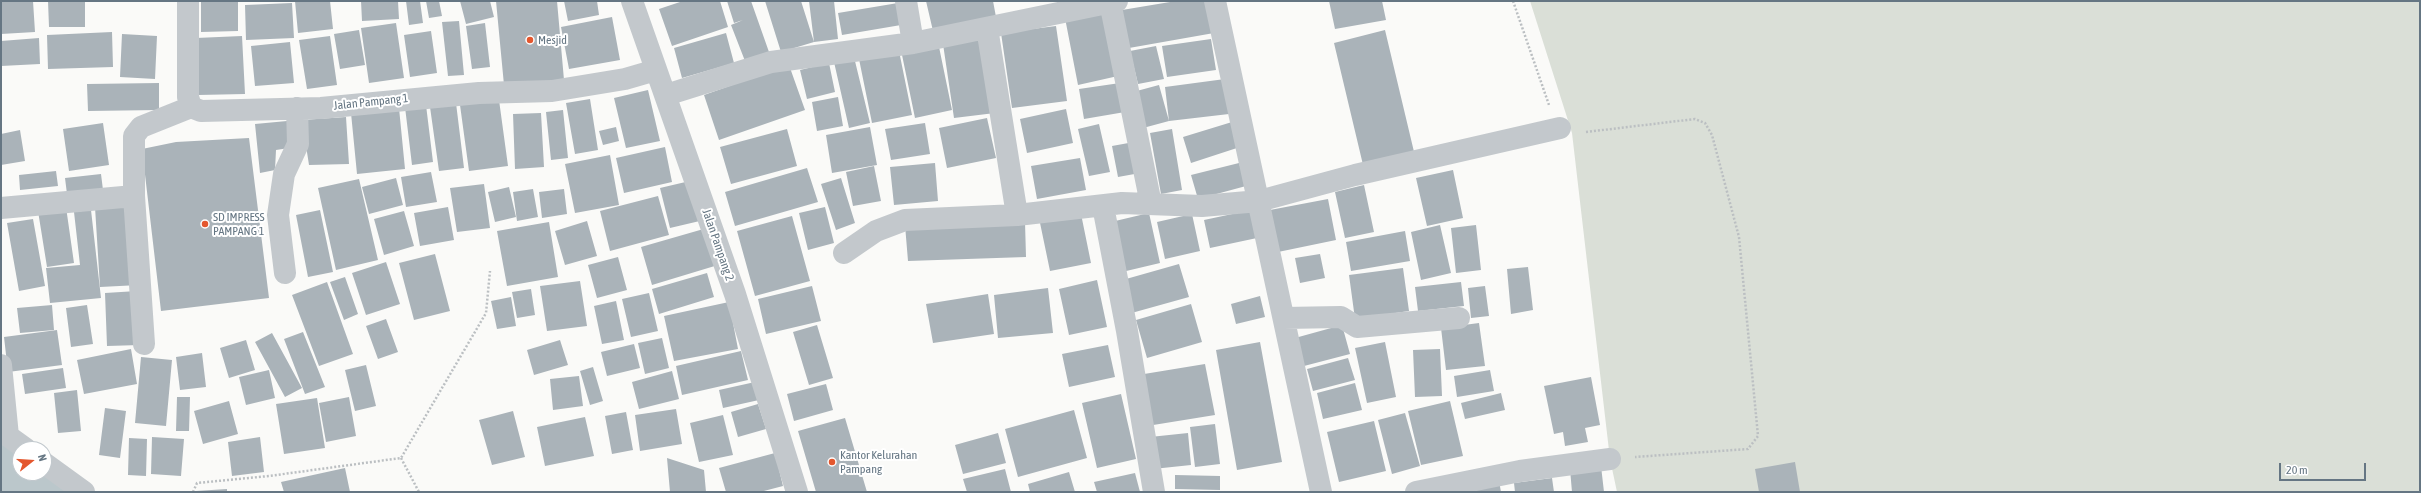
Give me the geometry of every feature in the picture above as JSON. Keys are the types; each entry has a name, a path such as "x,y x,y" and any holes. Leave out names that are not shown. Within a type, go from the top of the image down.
{"street":[{"path":"144,344 134,196 135,132 141,127 191,107 188,97 188,1"},
{"name":"Jalan Pampang 2","path":"632,1 735,294 797,492"},
{"path":"906,1 913,44"},
{"path":"1215,1 1321,492"},
{"path":"666,95 772,62 913,44 987,28 1047,8 1114,2 1151,204"},
{"path":"987,28 1017,215"},
{"name":"Jalan Pampang 1","path":"191,107 201,111 297,108 479,93 552,92 625,78 656,70"},
{"path":"285,273 278,209 284,174 298,144 297,108"},
{"path":"844,252 876,231 905,220 1017,215 1122,204 1202,206 1258,201 1355,175 1560,128"},
{"path":"1,208 134,196"},
{"path":"1103,206 1128,331 1154,492"},
{"path":"1284,318 1341,317 1357,327 1459,318"},
{"path":"1,364 4,433 15,441"},
{"path":"1416,492 1442,489 1520,471 1610,459"},
{"path":"52,469 84,492"}],"path":[{"path":"1513,1 1554,118 1560,128 1572,133 1695,120 1705,123 1712,135 1739,237 1758,436 1748,448 1610,459"},
{"path":"401,458 486,313 490,271"},
{"path":"193,492 197,483 269,476 401,458"},
{"path":"401,458 419,492"}],"shaded area":[{"path":"1530,1 2420,1 2420,492 1617,492 1610,459 1572,133"},
{"path":"1,441 12,449 12,481 52,481 52,478 72,492 1,492"}],"building":[{"path":"1,1 33,1 35,32 1,34"},
{"path":"48,1 85,1 85,27 49,27"},
{"path":"201,1 238,1 238,31 201,32"},
{"path":"295,1 330,1 333,29 298,33"},
{"path":"361,1 398,1 399,19 362,21"},
{"path":"406,1 420,1 423,23 409,25"},
{"path":"426,1 439,1 442,16 429,18"},
{"path":"460,1 490,1 494,17 466,24"},
{"name":"Mesjid","path":"496,1 557,1 564,80 504,85"},
{"path":"564,1 597,1 599,15 568,21"},
{"path":"683,1 720,1 728,27 672,46 659,9"},
{"path":"727,1 751,1 769,52 745,61 731,25 743,20 734,23"},
{"path":"765,1 801,1 814,42 781,52"},
{"path":"809,1 834,1 838,39 814,42"},
{"path":"926,1 993,1 996,17 933,31"},
{"path":"1176,1 1209,1 1214,33 1129,48 1122,10"},
{"path":"1329,1 1382,1 1386,20 1335,29"},
{"path":"292,3 294,38 246,40 245,5"},
{"path":"898,3 901,25 842,35 838,13"},
{"path":"1104,10 1118,76 1078,85 1065,18"},
{"path":"612,17 620,60 569,69 561,27"},
{"path":"459,21 464,75 448,76 442,22"},
{"path":"396,23 404,78 369,83 361,28"},
{"path":"485,23 490,67 472,69 466,26"},
{"path":"1056,26 1067,101 1012,108 1001,33"},
{"path":"359,30 365,65 340,69 334,34"},
{"path":"1385,30 1415,156 1364,169 1334,43"},
{"path":"431,31 437,73 410,77 404,35"},
{"path":"112,32 113,67 48,69 47,35"},
{"path":"726,33 734,63 682,78 674,48"},
{"path":"122,34 157,36 155,79 120,77"},
{"path":"242,36 245,94 198,95 196,38"},
{"path":"330,36 337,85 307,89 299,40"},
{"path":"39,38 40,64 1,66 1,41"},
{"path":"984,38 995,113 954,118 943,44"},
{"path":"1211,39 1216,70 1167,77 1162,46"},
{"path":"290,42 294,83 255,86 251,46"},
{"path":"938,42 952,110 915,118 901,50"},
{"path":"1156,46 1164,79 1138,84 1130,51"},
{"path":"899,51 912,115 872,123 859,59"},
{"path":"854,57 870,123 849,128 834,62"},
{"path":"829,63 835,92 807,99 800,70"},
{"path":"789,65 805,110 719,140 704,95"},
{"path":"1225,79 1229,114 1169,121 1165,87"},
{"path":"159,83 159,110 88,111 87,84"},
{"path":"1120,83 1125,112 1084,119 1079,89"},
{"path":"1159,85 1169,121 1143,128 1133,92"},
{"path":"648,90 660,141 626,148 614,98"},
{"path":"838,97 843,126 817,131 812,102"},
{"path":"590,99 598,150 575,154 566,103"},
{"path":"499,100 508,166 469,171 460,105"},
{"path":"456,103 464,168 439,171 430,107"},
{"path":"426,105 433,162 412,165 405,107"},
{"path":"399,108 405,169 357,174 351,113"},
{"path":"1066,109 1073,143 1027,153 1020,119"},
{"path":"563,110 568,158 551,160 546,112"},
{"path":"541,113 544,167 515,169 513,114"},
{"path":"346,117 349,164 309,165 302,120"},
{"path":"987,118 996,158 947,168 939,128"},
{"path":"287,121 289,148 276,150 275,170 260,173 255,124"},
{"path":"1232,122 1240,147 1191,163 1183,137"},
{"path":"103,123 109,165 69,171 63,129"},
{"path":"925,123 930,154 891,160 885,129"},
{"path":"1099,124 1110,172 1089,176 1078,129"},
{"path":"616,127 619,141 603,145 599,131"},
{"path":"870,127 877,165 832,173 826,135"},
{"path":"787,129 797,166 731,184 720,147"},
{"path":"1172,129 1182,190 1161,194 1150,133"},
{"path":"20,130 25,161 1,165 1,134"},
{"name":"SD IMPRESS PAMPANG 1","path":"249,138 269,298 161,311 142,149 176,142"},
{"path":"1134,142 1140,173 1118,177 1112,146"},
{"path":"665,147 672,182 624,193 616,158"},
{"path":"610,155 619,205 575,213 565,164"},
{"path":"1080,158 1086,190 1037,199 1031,166"},
{"path":"935,163 938,201 894,205 890,167"},
{"path":"1239,163 1246,186 1198,199 1191,175"},
{"path":"874,166 881,201 853,206 846,172"},
{"path":"807,168 818,202 735,226 725,192"},
{"path":"1453,170 1463,218 1427,226 1416,178"},
{"path":"56,171 58,186 20,190 19,175"},
{"path":"431,172 437,202 406,207 401,177"},
{"path":"101,174 103,190 67,194 65,178"},
{"path":"396,178 403,205 369,214 362,187"},
{"path":"841,178 855,223 836,230 821,184"},
{"path":"359,179 378,260 336,270 318,188"},
{"path":"694,180 704,220 670,228 660,188"},
{"path":"484,184 490,228 457,232 450,188"},
{"path":"1364,185 1374,232 1345,238 1335,192"},
{"path":"509,187 516,217 495,222 488,192"},
{"path":"533,189 538,217 517,221 513,192"},
{"path":"564,189 567,214 542,218 539,192"},
{"path":"658,196 669,235 610,251 600,211"},
{"path":"1328,199 1336,240 1278,252 1270,210"},
{"path":"133,204 139,285 100,287 95,207"},
{"path":"66,207 74,263 47,267 38,211"},
{"path":"448,207 454,240 420,246 414,213"},
{"path":"825,207 834,243 808,250 799,213"},
{"path":"1080,209 1091,263 1050,271 1039,218"},
{"path":"91,210 101,298 50,303 46,268 80,265 74,212"},
{"path":"320,210 333,272 308,277 296,215"},
{"path":"1251,210 1257,238 1210,248 1204,220"},
{"path":"404,211 414,246 384,255 374,219"},
{"path":"1149,213 1160,263 1122,272 1111,222"},
{"path":"1192,214 1200,251 1165,259 1157,222"},
{"path":"792,216 810,281 755,296 737,231"},
{"path":"33,219 45,286 19,291 7,223"},
{"path":"587,221 597,256 565,265 555,231"},
{"path":"549,222 558,277 507,286 497,231"},
{"path":"1025,222 1026,257 908,261 905,225"},
{"path":"1440,225 1451,273 1421,280 1411,232"},
{"path":"1476,225 1481,270 1456,273 1451,228"},
{"path":"707,228 718,265 652,285 641,247"},
{"path":"1405,231 1410,261 1351,271 1346,242"},
{"path":"435,254 450,311 414,320 399,263"},
{"path":"1320,254 1325,278 1300,283 1295,258"},
{"path":"618,257 627,290 597,298 588,265"},
{"path":"386,262 400,304 366,315 352,273"},
{"path":"1179,264 1189,297 1128,314 1119,281"},
{"path":"1528,267 1533,310 1511,314 1507,269"},
{"path":"1403,268 1409,311 1355,319 1349,275"},
{"path":"707,273 714,297 659,314 652,289"},
{"path":"345,277 358,314 344,320 330,282"},
{"path":"1097,280 1107,327 1069,335 1059,289"},
{"path":"580,281 587,326 547,331 540,286"},
{"path":"327,282 353,354 319,366 292,295"},
{"path":"1461,282 1464,306 1418,311 1415,287"},
{"path":"812,286 821,321 766,334 758,299"},
{"path":"1485,286 1489,316 1471,318 1468,288"},
{"path":"1048,288 1053,333 998,338 994,295"},
{"path":"531,289 535,315 517,318 512,292"},
{"path":"137,291 140,345 107,346 105,293"},
{"path":"649,293 658,331 631,337 622,299"},
{"path":"988,294 994,334 933,343 926,304"},
{"path":"1260,296 1265,317 1236,324 1231,304"},
{"path":"511,297 516,326 497,329 491,301"},
{"path":"616,301 624,340 602,344 594,306"},
{"path":"729,302 738,349 674,361 664,316"},
{"path":"1191,304 1202,342 1147,358 1136,320"},
{"path":"52,305 54,330 20,333 17,308"},
{"path":"87,305 93,344 71,347 66,308"},
{"path":"386,319 398,352 378,359 366,326"},
{"path":"1479,323 1485,366 1446,370 1441,328"},
{"path":"817,325 833,378 809,385 793,332"},
{"path":"1342,325 1350,354 1304,366 1295,338"},
{"path":"57,330 62,365 8,372 4,337"},
{"path":"303,332 325,387 305,394 284,339"},
{"path":"272,333 302,388 285,397 255,342"},
{"path":"662,338 669,368 645,374 638,343"},
{"path":"246,340 255,370 229,378 220,348"},
{"path":"560,340 568,365 534,375 527,350"},
{"path":"1260,342 1282,462 1237,470 1216,350"},
{"path":"1385,342 1396,397 1367,403 1355,348"},
{"path":"634,344 640,368 607,376 601,352"},
{"path":"1108,345 1115,377 1069,387 1062,354"},
{"path":"131,349 137,384 84,394 77,360"},
{"path":"1440,349 1442,396 1415,397 1413,350"},
{"path":"741,351 748,380 682,395 676,366"},
{"path":"202,353 206,387 180,390 176,357"},
{"path":"141,357 172,360 166,426 135,423"},
{"path":"1348,358 1355,380 1313,391 1307,369"},
{"path":"1205,364 1215,415 1147,426 1138,375"},
{"path":"366,365 376,406 355,411 345,370"},
{"path":"593,367 603,401 590,405 580,371"},
{"path":"63,368 66,388 25,394 22,374"},
{"path":"269,370 275,398 246,405 239,377"},
{"path":"1490,370 1494,391 1457,397 1454,376"},
{"path":"672,371 679,399 639,409 632,382"},
{"path":"579,376 583,406 553,410 550,379"},
{"path":"1591,377 1600,425 1585,428 1588,442 1565,446 1563,432 1554,434 1544,386"},
{"path":"755,382 759,400 723,408 719,390"},
{"path":"1355,383 1362,410 1323,419 1317,393"},
{"path":"826,384 833,410 794,421 787,394"},
{"path":"77,390 81,431 58,433 54,393"},
{"path":"1501,393 1505,410 1465,419 1461,403"},
{"path":"1121,394 1136,459 1097,468 1082,403"},
{"path":"177,397 190,397 189,431 176,431"},
{"path":"349,397 356,436 326,442 319,403"},
{"path":"317,398 325,448 284,454 276,404"},
{"path":"229,401 238,434 203,444 194,411"},
{"path":"1450,401 1463,456 1421,465 1408,411"},
{"path":"758,404 766,429 738,437 731,412"},
{"path":"105,408 126,411 120,458 99,455"},
{"path":"676,409 682,444 640,451 635,415"},
{"path":"1074,410 1087,458 1018,477 1005,429"},
{"path":"513,411 525,457 492,465 479,420"},
{"path":"626,412 633,450 612,454 605,416"},
{"path":"1405,413 1420,466 1392,474 1378,420"},
{"path":"723,415 733,455 699,462 690,423"},
{"path":"585,417 594,456 545,466 537,427"},
{"name":"Kantor Kelurahan Pampang","path":"845,418 867,492 816,492 798,431"},
{"path":"1374,421 1386,471 1339,482 1327,432"},
{"path":"1215,424 1220,464 1195,467 1190,427"},
{"path":"998,433 1006,463 963,474 955,445"},
{"path":"1188,433 1191,465 1153,469 1150,437"},
{"path":"152,437 184,439 181,476 151,474"},
{"path":"260,437 264,472 232,476 228,442"},
{"path":"129,438 147,439 146,476 128,475"},
{"path":"775,453 783,486 760,492 726,492 719,468"},
{"path":"667,458 704,470 706,492 670,492"},
{"path":"1795,462 1800,492 1759,492 1755,469"},
{"path":"1601,466 1604,492 1572,492 1570,469"},
{"path":"345,468 350,492 284,492 281,482"},
{"path":"1005,469 1011,492 967,492 963,479"},
{"path":"1069,472 1075,492 1030,492 1028,484"},
{"path":"1135,473 1140,492 1097,492 1094,482"},
{"path":"1175,475 1220,476 1220,490 1175,489"},
{"path":"1552,478 1554,492 1515,492 1514,483"},
{"path":"1499,481 1501,492 1449,492"},
{"path":"227,489 227,492 196,491"}],"place":[{"name":"Mesjid","path":"530,40"},
{"name":"SD IMPRESS PAMPANG 1","path":"205,224"},
{"name":"Kantor Kelurahan Pampang","path":"832,462"}]}
